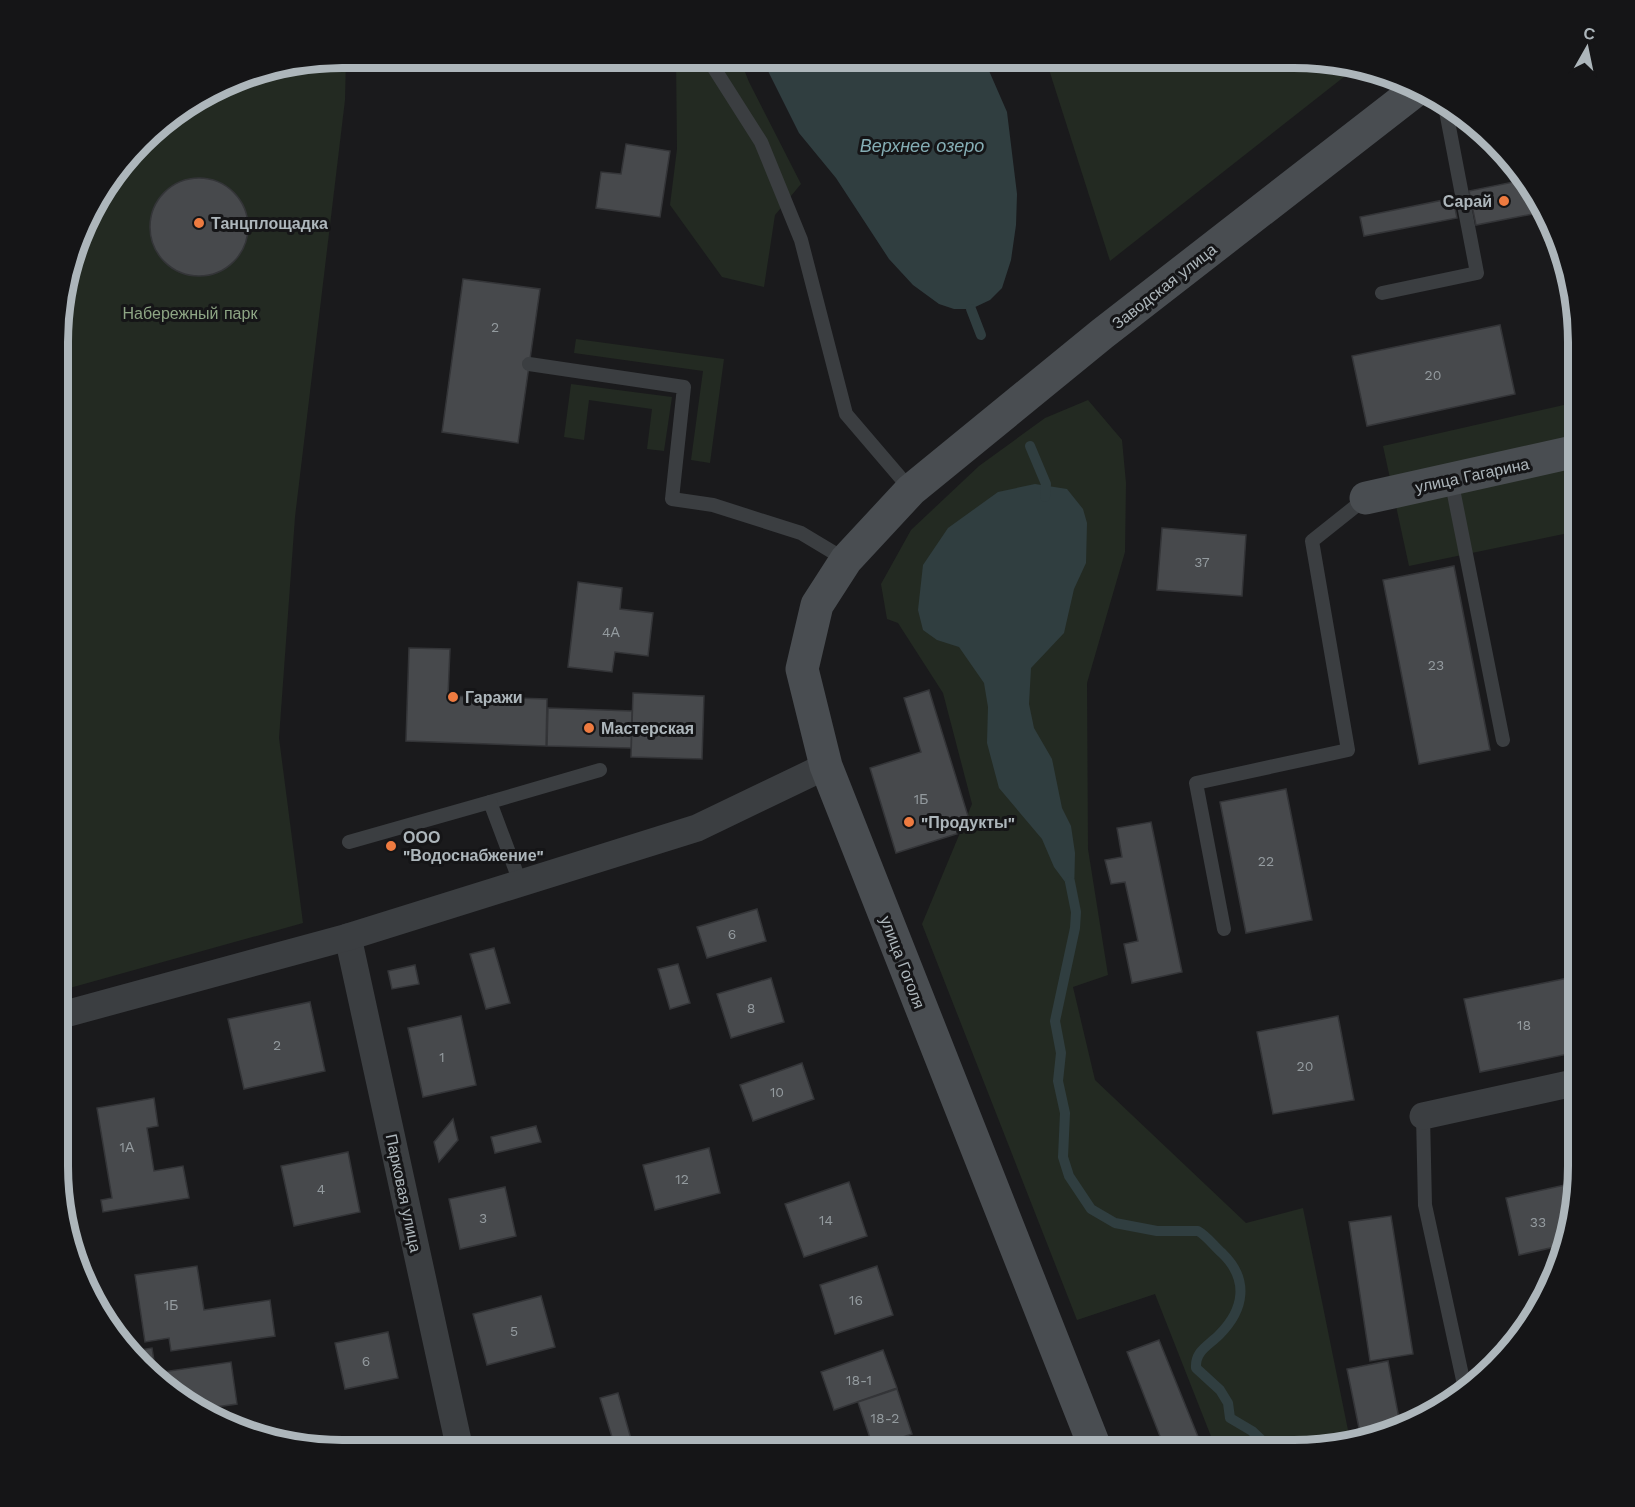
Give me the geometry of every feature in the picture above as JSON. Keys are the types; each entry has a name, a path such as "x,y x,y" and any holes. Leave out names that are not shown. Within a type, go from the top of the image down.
{"main road":[{"name":"Заводская улица","path":"911,490 1102,334 1411,94"},
{"name":"улица Гагарина","path":"1366,498 1568,453"},
{"name":"улица Гоголя","path":"911,490 846,560 817,605 802,669 826,766 1092,1440"}],"street":[{"path":"68,1013 348,937 697,828 826,766"},
{"name":"Парковая улица","path":"348,937 458,1440"},
{"path":"1423,1116 1568,1084"}],"lane":[{"path":"714,68 761,142 801,240 846,414 911,490"},
{"path":"1383,293 1477,273 1447,114"},
{"path":"529,364 684,387 672,499 713,505 801,533 846,560"},
{"path":"1451,479 1503,740"},
{"path":"1224,929 1196,783 1348,750 1312,541 1366,498"},
{"path":"349,842 600,770"},
{"path":"490,802 520,882"},
{"path":"1423,1116 1425,1205 1463,1380"}],"green space":[{"name":"Набережный парк","path":"324,68 346,68 345,100 295,517 279,738 303,923 68,988 68,324 73,288 88,237 104,205 124,175 161,136 189,114 237,88 288,73"},
{"path":"676,68 743,68 801,184 775,215 764,287 722,277 670,205 677,149"},
{"path":"1049,68 1311,68 1348,73 1110,261"},
{"path":"576,339 724,359 710,463 691,460 703,371 574,353"},
{"path":"571,384 672,397 664,451 647,449 652,409 589,400 584,440 564,437"},
{"path":"1088,400 1122,440 1126,483 1125,552 1087,683 1088,849 1108,975 1073,987 1095,1080 1246,1223 1303,1208 1349,1434 1293,1440 1212,1440 1155,1294 1077,1320 922,924 972,804 943,693 898,623 887,619 881,584 911,530 979,466 1045,418"},
{"path":"1568,404 1568,533 1409,566 1383,446"}],"water":[{"name":"Верхнее озеро","path":"766,68 988,68 1007,112 1017,194 1016,225 1011,260 1002,288 990,300 971,309 954,309 939,304 913,285 889,259 836,178 799,133"},
{"path":"1035,484 1067,489 1083,509 1087,523 1086,563 1074,589 1064,633 1031,668 1029,704 1034,728 1052,759 1062,808 1071,826 1075,853 1074,894 1054,867 1042,839 999,788 987,743 988,707 984,683 959,647 937,640 923,630 918,610 923,565 948,528 998,492"}],"building":[{"path":"626,144 670,151 660,217 596,208 601,172 621,174"},
{"name":"Танцплощадка","path":"199,178 218,182 234,192 244,208 248,227 244,246 234,262 218,272 199,276 180,272 164,262 154,246 150,227 154,208 164,192 180,182"},
{"name":"Сарай","path":"1516,181 1535,214 1476,225 1469,191"},
{"name":"Сарай","path":"1453,198 1457,218 1364,236 1360,217"},
{"path":"463,279 540,289 518,443 442,432"},
{"path":"1500,325 1515,394 1367,426 1352,356"},
{"path":"1162,528 1246,535 1242,596 1157,590"},
{"path":"1454,566 1490,750 1419,764 1383,580"},
{"path":"578,582 622,588 620,609 653,613 648,656 615,652 612,672 568,667"},
{"name":"Гаражи","path":"409,648 450,649 448,696 547,699 546,746 406,741"},
{"path":"929,690 972,829 896,853 870,768 921,752 904,698"},
{"path":"633,693 704,696 702,759 631,757"},
{"name":"Мастерская","path":"548,708 632,711 631,748 547,746"},
{"path":"1286,789 1312,920 1246,933 1220,802"},
{"path":"1151,822 1182,972 1132,983 1124,944 1138,941 1125,882 1111,884 1105,860 1122,857 1117,828"},
{"path":"757,909 766,941 707,958 697,927"},
{"path":"494,948 510,1003 486,1009 470,954"},
{"path":"678,964 690,1003 670,1009 658,969"},
{"path":"415,965 419,984 392,989 388,971"},
{"path":"771,978 784,1022 731,1038 717,994"},
{"path":"1568,978 1568,1054 1480,1072 1464,999"},
{"path":"310,1002 325,1071 244,1089 228,1019"},
{"path":"461,1016 476,1085 423,1097 408,1028"},
{"path":"1338,1016 1354,1100 1273,1114 1257,1032"},
{"path":"802,1063 814,1099 753,1121 740,1085"},
{"path":"154,1098 158,1126 147,1128 154,1171 183,1166 189,1198 103,1212 101,1200 112,1198 97,1108"},
{"path":"453,1119 458,1140 439,1162 434,1142"},
{"path":"536,1126 541,1142 495,1153 491,1137"},
{"path":"709,1148 720,1193 655,1210 643,1165"},
{"path":"348,1152 360,1212 294,1226 281,1166"},
{"path":"849,1182 867,1236 804,1257 785,1204"},
{"path":"1567,1185 1555,1247 1519,1255 1506,1198"},
{"path":"505,1187 516,1236 460,1249 449,1199"},
{"path":"1391,1216 1413,1354 1370,1361 1349,1222"},
{"path":"197,1266 204,1310 270,1300 275,1336 171,1351 169,1338 145,1342 135,1275"},
{"path":"877,1266 893,1315 835,1334 820,1285"},
{"path":"541,1296 555,1347 487,1365 473,1314"},
{"path":"388,1332 398,1378 345,1389 335,1343"},
{"path":"1159,1340 1199,1440 1161,1440 1127,1352"},
{"path":"152,1348 155,1365 148,1359 140,1350"},
{"path":"883,1350 897,1388 834,1410 821,1372"},
{"path":"1388,1361 1399,1419 1360,1431 1347,1369"},
{"path":"231,1362 237,1404 214,1407 189,1393 162,1372"},
{"path":"897,1389 912,1434 894,1440 871,1440 858,1402"},
{"path":"618,1393 631,1440 613,1440 600,1398"}],"waterway":[{"path":"971,309 981,335"},
{"path":"1030,446 1046,484 1045,497"},
{"path":"1070,882 1076,912 1075,928 1055,1021 1061,1053 1058,1081 1065,1113 1063,1157 1069,1176 1091,1209 1115,1223 1157,1231 1198,1231 1231,1263 1240,1284 1238,1304 1228,1325 1200,1353 1196,1368 1220,1390 1228,1403 1230,1418 1252,1431 1262,1440"}],"place":[{"name":"Сарай","path":"1504,201"},
{"name":"Танцплощадка","path":"199,223"},
{"name":"Гаражи","path":"453,697"},
{"name":"Мастерская","path":"589,728"},
{"name":"\"Продукты\"","path":"909,822"},
{"name":"ООО \"Водоснабжение\"","path":"391,846"}]}
